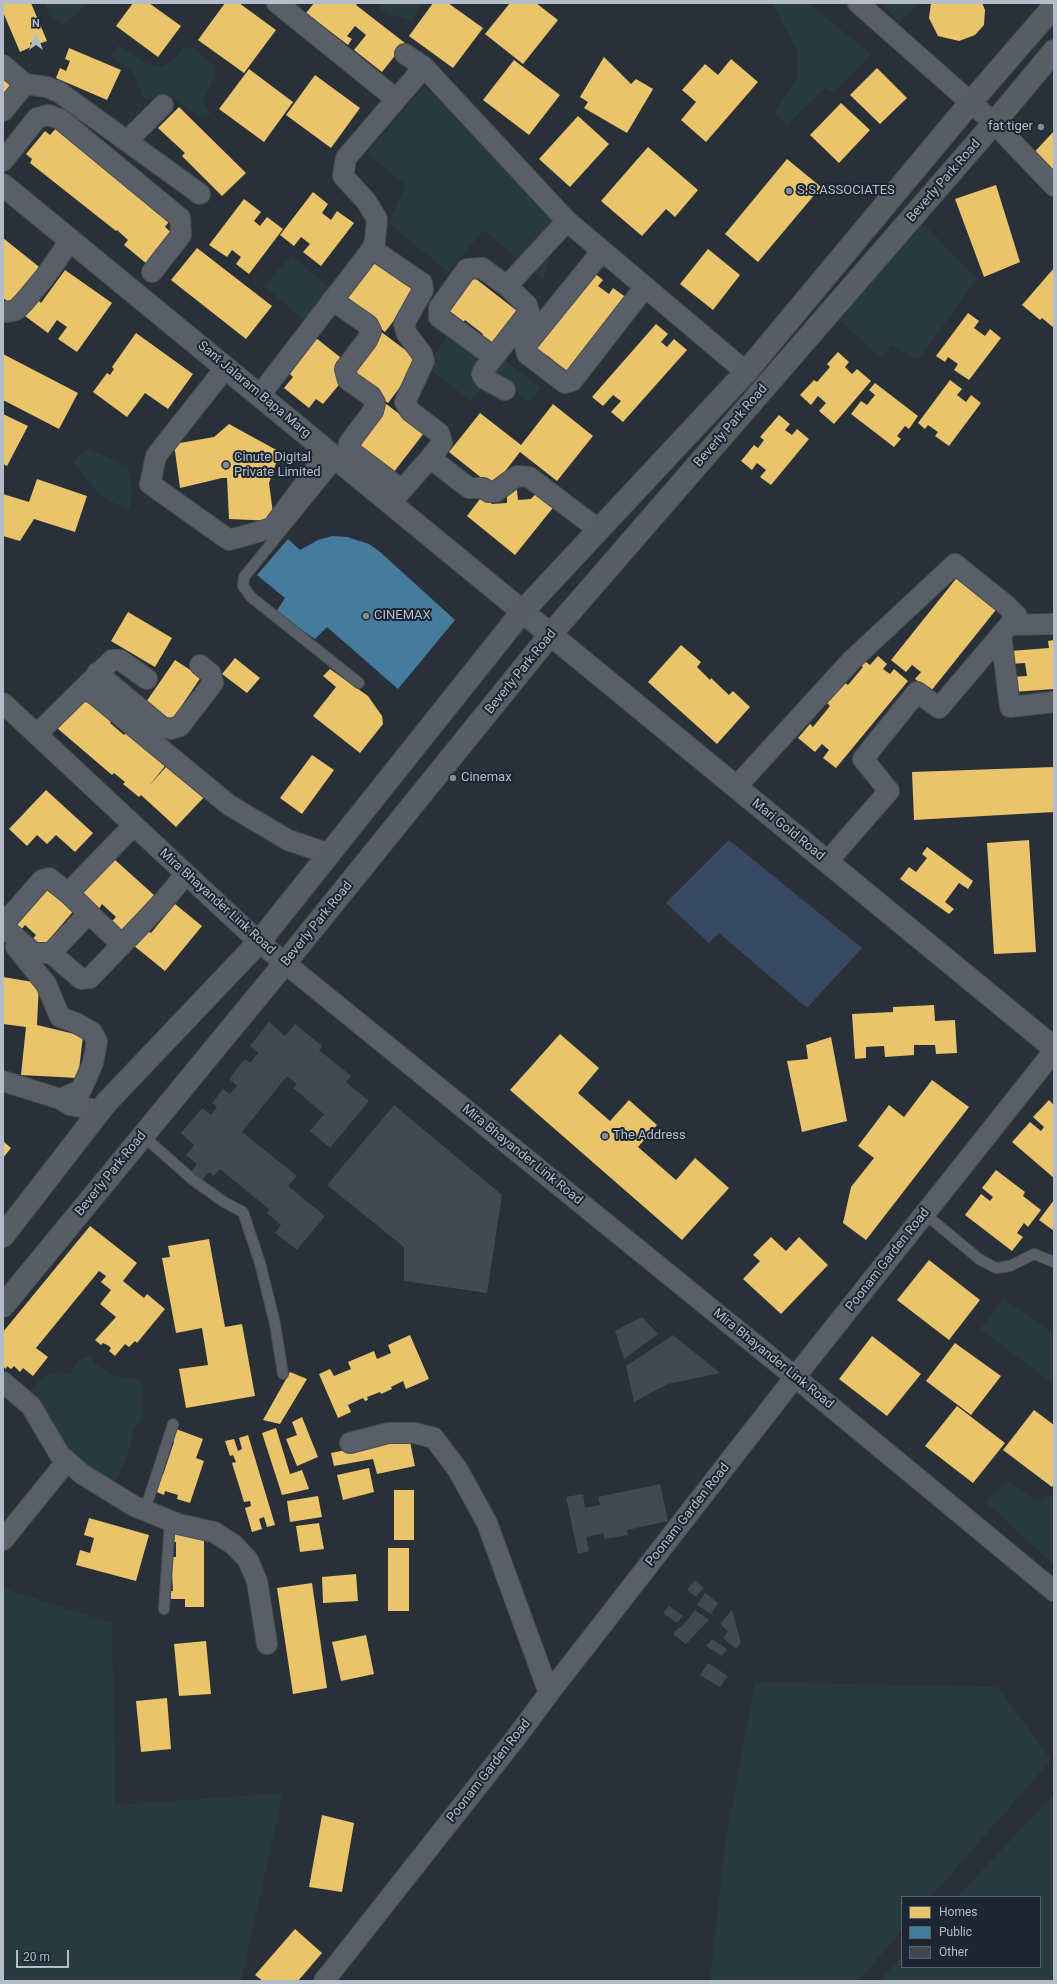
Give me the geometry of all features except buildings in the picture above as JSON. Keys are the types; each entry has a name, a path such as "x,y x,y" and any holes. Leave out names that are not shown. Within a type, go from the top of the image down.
{"main road":[{"name":"Beverly Park Road","path":"3,1236 101,1111 259,942 522,612 746,372 971,102 1054,6"},
{"name":"Beverly Park Road","path":"3,1306 142,1135 285,963 550,635 994,123 1054,51"}],"street":[{"path":"277,3 396,99"},
{"path":"858,3 994,123 1054,186"},
{"path":"405,54 424,67 567,221 746,372"},
{"path":"3,65 25,84 47,87 59,92 200,194"},
{"path":"260,396 336,303 374,251 377,219 366,201 343,176 346,158 424,67"},
{"path":"3,111 25,84"},
{"path":"127,141 163,106"},
{"path":"3,161 37,118 48,115 60,119 180,218 181,235 152,272"},
{"name":"Sant Jalaram Bapa Marg","path":"3,185 70,242 135,292 333,456 396,497 522,612"},
{"path":"507,286 567,221"},
{"path":"3,311 7,312 16,310 24,302 44,278 70,242"},
{"path":"336,303 368,325 371,331 367,340 345,369 348,380 371,396 375,403 373,410 349,443 349,450 396,497 442,443 439,433 410,411 405,402 424,361 422,354 407,334 404,324 423,290 422,283 374,251"},
{"path":"602,251 525,346 527,354 565,383 572,381 645,287"},
{"path":"494,357 439,317 439,308 467,269 482,268 507,286 527,305 528,312 494,357 484,368 482,374 485,379 505,390"},
{"path":"226,367 156,456 150,484 229,540 272,528 333,456"},
{"path":"430,458 469,488 483,488 489,492 495,492 517,476 529,477 599,530"},
{"path":"736,787 852,660 956,564 1017,616 939,708 917,692 863,759 888,791 827,862"},
{"name":"Mari Gold Road","path":"522,612 1054,1049"},
{"path":"1005,630 1054,624"},
{"path":"1005,630 1010,707 1054,702"},
{"path":"37,734 97,673 112,660 120,660 147,679"},
{"path":"97,673 162,726 171,730 180,726 213,683 211,674 200,666"},
{"path":"87,691 93,693 229,805 288,840 329,854"},
{"name":"Mira Bhayander Link Road","path":"3,703 259,942 795,1377 1054,1591"},
{"path":"68,893 134,825"},
{"path":"51,952 81,979 90,978 186,874"},
{"path":"88,914 51,952 34,953 6,929 6,921 42,880 50,878 68,893 88,914 122,945"},
{"path":"3,936 9,940 26,958 46,984 60,1017 76,1023 92,1032 97,1041 93,1064 81,1090 60,1099"},
{"name":"Poonam Garden Road","path":"331,1978 514,1741 549,1693 795,1377 1054,1049"},
{"path":"3,1081 60,1099 70,1105 101,1111"},
{"path":"3,1382 31,1406 60,1455 88,1478 134,1506 170,1521 214,1532 234,1545 248,1560 257,1581 267,1644"},
{"path":"350,1443 388,1432 415,1432 434,1438 458,1470 487,1522 549,1693"},
{"path":"3,1540 67,1461"}],"lane":[{"path":"333,456 244,577 243,586 252,597 359,683"},
{"path":"142,1135 193,1180 224,1202 243,1212 260,1263 275,1324 283,1374"},
{"path":"925,1214 979,1259 996,1268 1010,1266 1034,1254 1054,1262"},
{"path":"145,1510 173,1424"},
{"path":"164,1609 170,1521"}],"green space":[{"path":"44,3 89,3 64,24 50,16"},
{"path":"381,3 421,3 412,22 379,10"},
{"path":"772,3 808,3 871,54 833,92 825,88 787,125 774,112 797,78 797,50"},
{"path":"881,3 919,3 899,23"},
{"path":"119,45 142,61 161,67 171,62 183,48 193,48 213,65 213,78 203,102 211,114 201,117 164,93 151,99 144,99 137,80 132,72 111,56"},
{"path":"424,87 556,201 551,257 543,280 484,230 448,272 389,223 405,185 367,153"},
{"path":"921,221 977,279 918,360 891,345 881,358 837,318"},
{"path":"291,255 331,289 304,320 264,286"},
{"path":"458,324 541,388 530,402 493,374 471,401 425,366"},
{"path":"88,449 128,466 132,488 130,510 101,497 73,461"},
{"path":"1004,1299 1054,1333 1054,1384 980,1329"},
{"path":"90,1355 96,1365 118,1377 135,1379 142,1383 141,1391 144,1416 134,1430 128,1454 113,1488 69,1456 29,1392 44,1376 57,1372 66,1374 70,1373 78,1361"},
{"path":"1008,1481 1037,1502 1054,1494 1054,1565 986,1502"},
{"path":"3,1588 112,1623 115,1805 283,1793 241,1981 3,1981"},
{"path":"755,1682 998,1687 1051,1760 932,1896 901,1896 901,1932 858,1981 710,1981 725,1846"},
{"path":"1054,1794 1054,1981 879,1981 901,1957 901,1968 1041,1968 1041,1896 958,1896"}],"water":[{"path":"729,840 862,948 807,1008 719,933 709,943 666,903"}],"place":[{"name":"fat tiger","path":"1041,127"},
{"name":"S.S.ASSOCIATES","path":"789,191"},
{"name":"Cinute Digital Private Limited","path":"226,465"},
{"name":"CINEMAX","path":"366,616"},
{"name":"Cinemax","path":"453,778"},
{"name":"The Address","path":"605,1136"}]}
